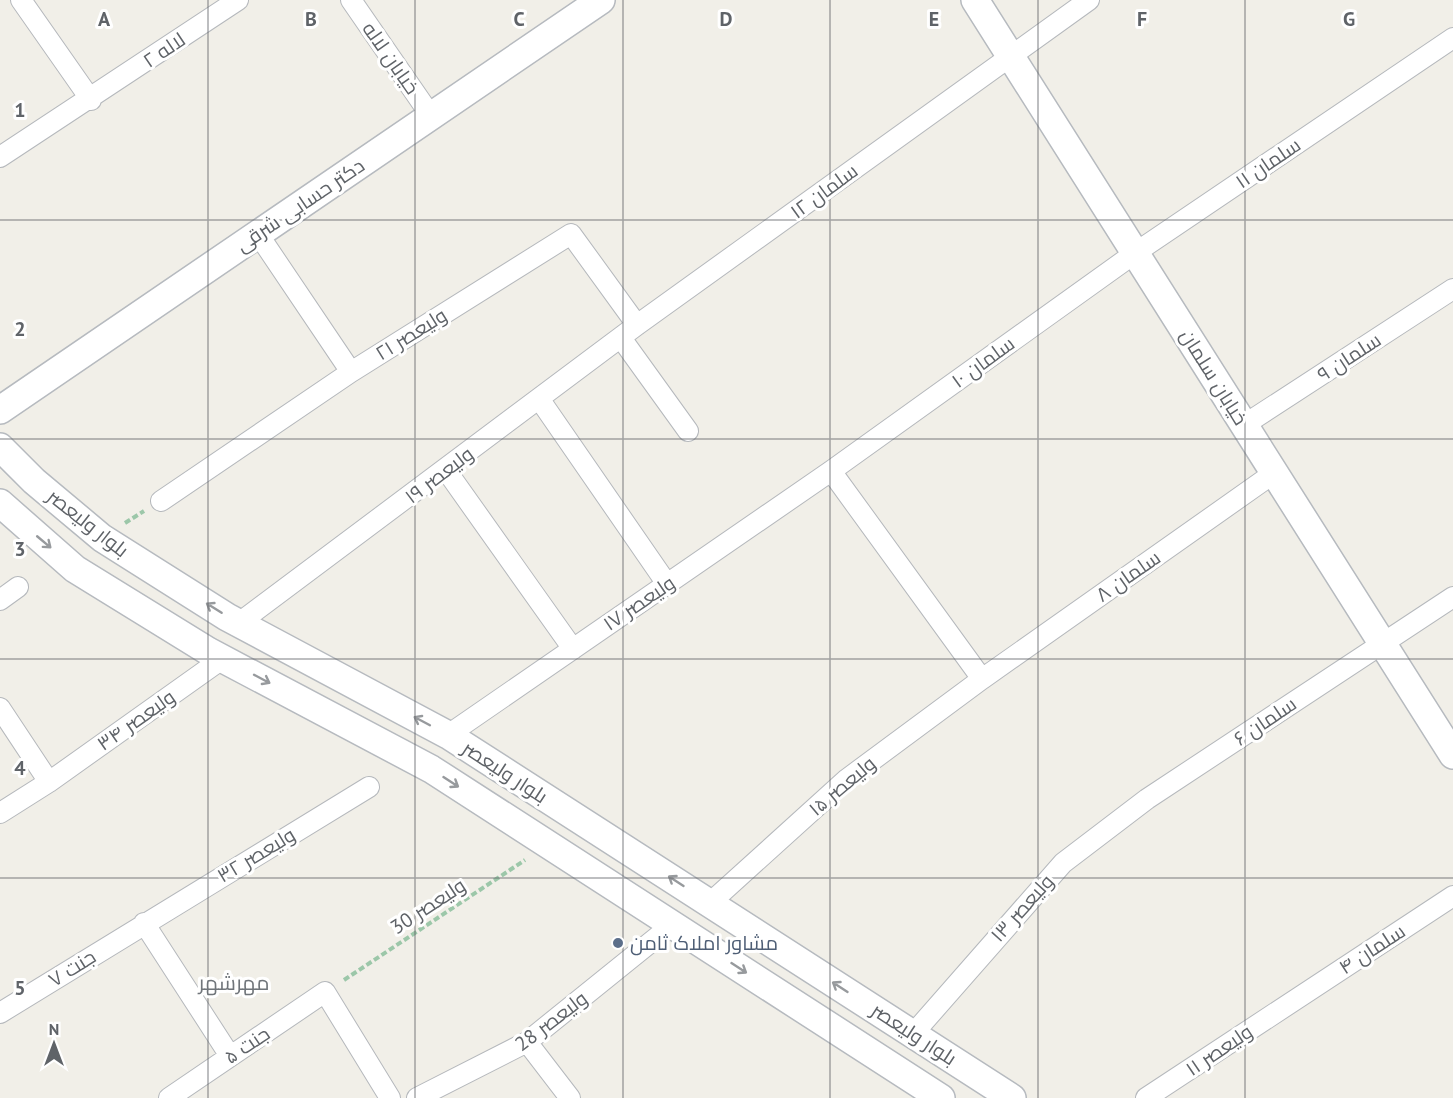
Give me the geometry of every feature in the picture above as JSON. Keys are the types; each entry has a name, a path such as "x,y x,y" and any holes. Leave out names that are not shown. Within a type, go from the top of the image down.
{"main road":[{"name":"دکتر حسابی شرقی","path":"0,410 601,0"},
{"name":"خیابان سلمان","path":"975,0 1453,755"},
{"name":"بلوار ولیعصر","path":"0,447 34,481 102,538 239,623 448,735 1012,1098"},
{"path":"3,506 11,489 17,484 34,481"},
{"name":"بلوار ولیعصر","path":"3,506 75,569 222,658 431,769 941,1098"}],"street":[{"path":"21,0 91,100"},
{"name":"لاله ۲","path":"0,157 91,100 238,0"},
{"name":"خیابان لاله","path":"351,0 431,116"},
{"name":"سلمان ۱۲","path":"637,325 1089,0"},
{"name":"سلمان ۱۱","path":"1135,253 1453,38"},
{"path":"258,234 351,372"},
{"name":"ولیعصر ۲۱","path":"161,501 351,372 571,234 637,325"},
{"name":"سلمان ۱۰","path":"831,471 1135,253"},
{"name":"سلمان ۹","path":"1244,425 1453,289"},
{"name":"ولیعصر ۱۹","path":"239,623 540,400 637,325"},
{"path":"621,338 688,430"},
{"path":"540,400 667,584"},
{"path":"446,470 573,649"},
{"path":"831,471 982,679"},
{"name":"ولیعصر ۱۷","path":"448,735 831,471"},
{"name":"سلمان ۸","path":"982,679 1274,473"},
{"path":"0,600 18,587"},
{"name":"سلمان ۶","path":"1147,800 1453,597"},
{"name":"ولیعصر ۳۴","path":"0,813 49,782 222,658"},
{"name":"ولیعصر ۱۵","path":"710,903 847,779 982,679"},
{"path":"0,708 49,782"},
{"name":"ولیعصر ۳۲","path":"144,923 369,787"},
{"name":"ولیعصر ۱۳","path":"913,1034 1062,862 1147,800"},
{"name":"سلمان ۴","path":"1292,1001 1453,896"},
{"path":"144,923 231,1056"},
{"name":"جنت ۷","path":"0,1013 144,923"},
{"name":"ولیعصر 28","path":"417,1098 527,1042 672,925"},
{"path":"325,992 390,1098"},
{"name":"جنت ۵","path":"169,1098 325,992"},
{"name":"ولیعصر ۱۱","path":"1146,1098 1292,1001"},
{"path":"527,1042 570,1098"}],"path":[{"path":"102,538 161,501"},
{"name":"ولیعصر 30","path":"325,992 548,845"}],"place":[{"name":"مشاور املاک ثامن","path":"618,943"}],"district":[{"name":"مهرشهر","path":"234,983"}]}
